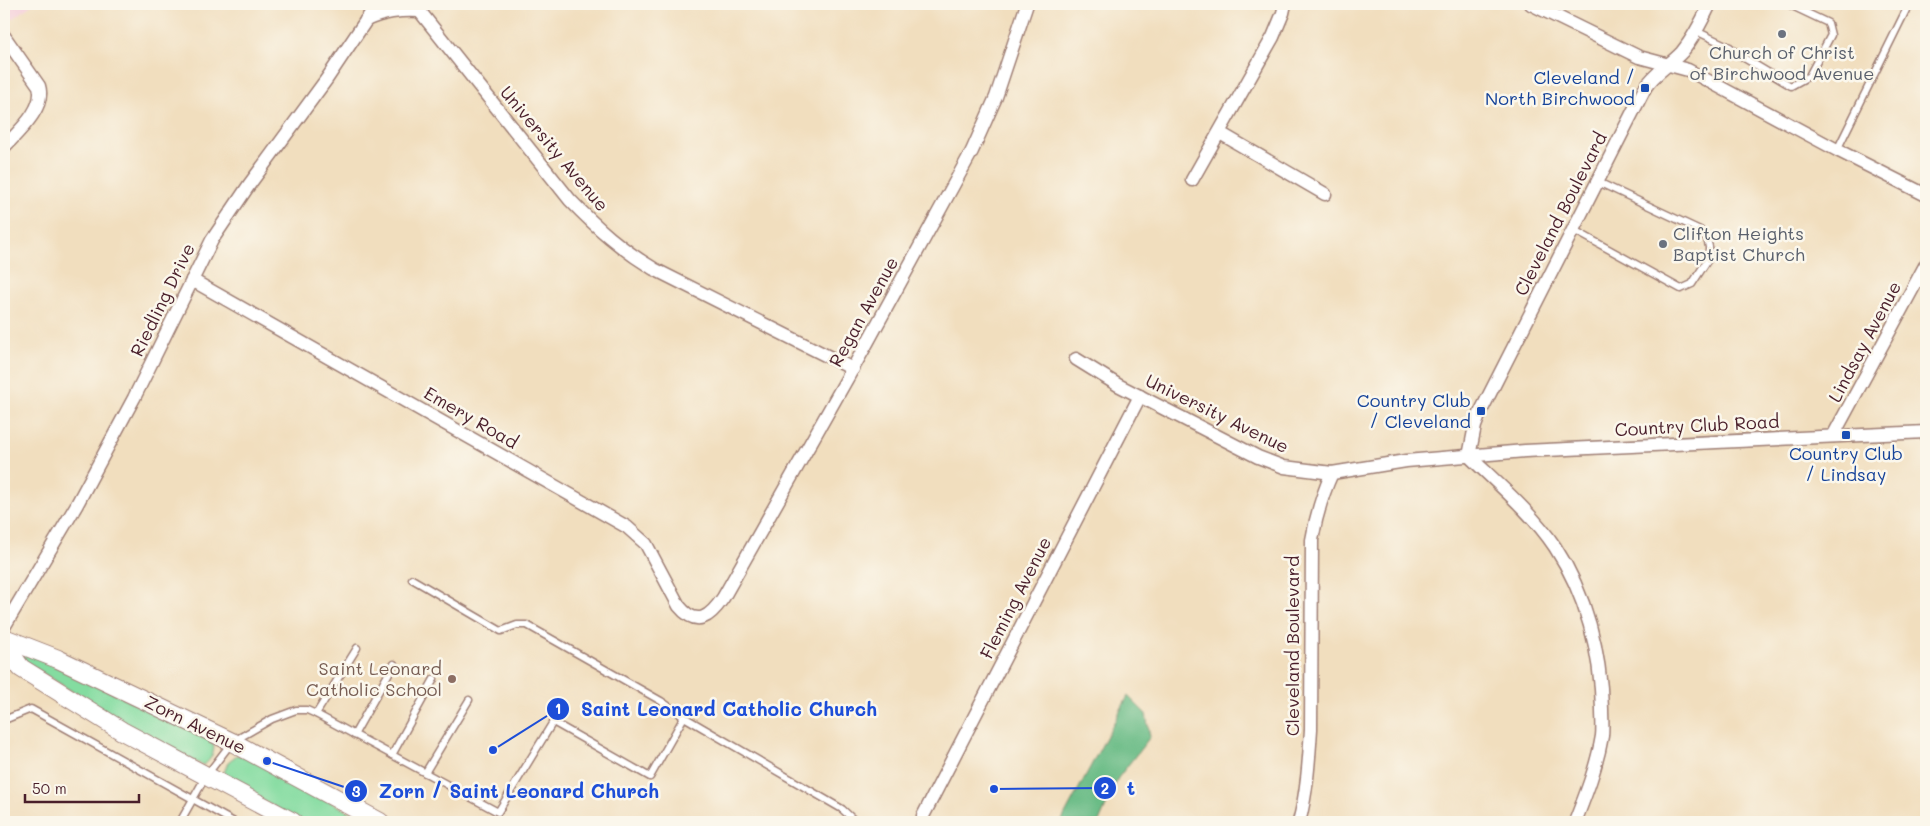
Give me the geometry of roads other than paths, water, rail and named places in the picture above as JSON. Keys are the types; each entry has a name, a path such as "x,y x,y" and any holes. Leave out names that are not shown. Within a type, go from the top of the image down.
{"main road":[{"name":"Zorn Avenue","path":"4,638 58,658 232,742 380,822"},
{"path":"4,644 21,668 122,731 293,822"}],"street":[{"name":"Riedling Drive","path":"4,626 76,506 134,398 219,229 326,80 377,4"},
{"name":"Regan Avenue","path":"699,618 708,616 715,610 723,598 853,369 972,151 996,97 1027,4"},
{"path":"1192,180 1273,37 1284,13 1285,4"},
{"path":"1531,4 1639,57 1688,70 1837,150 1926,195"},
{"name":"Cleveland Boulevard","path":"1470,456 1475,426 1480,411 1648,82 1681,53 1696,32 1710,4"},
{"path":"366,20 382,13 417,8"},
{"name":"University Avenue","path":"417,8 570,200 596,228 627,252 654,268 853,369"},
{"path":"4,36 42,93 31,115 4,147"},
{"path":"1220,132 1326,194"},
{"name":"Lindsay Avenue","path":"1833,436 1926,264"},
{"name":"Emery Road","path":"192,280 627,527 646,544 679,606 686,614 699,618"},
{"name":"University Avenue","path":"1076,359 1140,396 1270,462 1298,470 1332,473 1406,461 1470,456"},
{"name":"Fleming Avenue","path":"923,816 1140,396"},
{"name":"Country Club Road","path":"1470,456 1525,451 1926,432"},
{"path":"1470,456 1521,508 1555,548 1575,583 1588,618 1602,686 1602,733 1597,760 1587,793 1575,822"},
{"name":"Cleveland Boulevard","path":"1299,822 1302,812 1311,729 1312,540 1316,517 1332,473"}],"lane":[{"path":"1696,32 1730,47 1739,55 1791,86 1809,76 1831,35 1828,23 1788,4"},
{"path":"1837,150 1909,4"},
{"path":"1572,229 1681,289 1692,284 1709,258 1707,238 1700,230 1596,181"},
{"path":"412,579 502,631 517,625 527,625 661,701 684,717 842,809 856,822"},
{"path":"316,714 357,648"},
{"path":"354,735 394,664"},
{"path":"392,755 434,679"},
{"path":"425,773 469,700"},
{"path":"4,720 31,709 234,822"},
{"path":"180,822 206,776 232,742 272,718 296,710 308,710 316,714 498,812 553,722 650,777 684,717"}],"place":[{"name":"Church of Christ of Birchwood Avenue","path":"1782,34"},
{"name":"Cleveland / North Birchwood","path":"1645,88"},
{"name":"Clifton Heights Baptist Church","path":"1663,244"},
{"name":"Country Club / Cleveland","path":"1481,411"},
{"name":"Country Club / Lindsay","path":"1846,435"},
{"name":"Saint Leonard Catholic School","path":"452,679"},
{"name":"Saint Leonard Catholic Church","path":"493,750"},
{"name":"Zorn / Saint Leonard Church","path":"267,761"},
{"name":"t","path":"994,789"}]}
